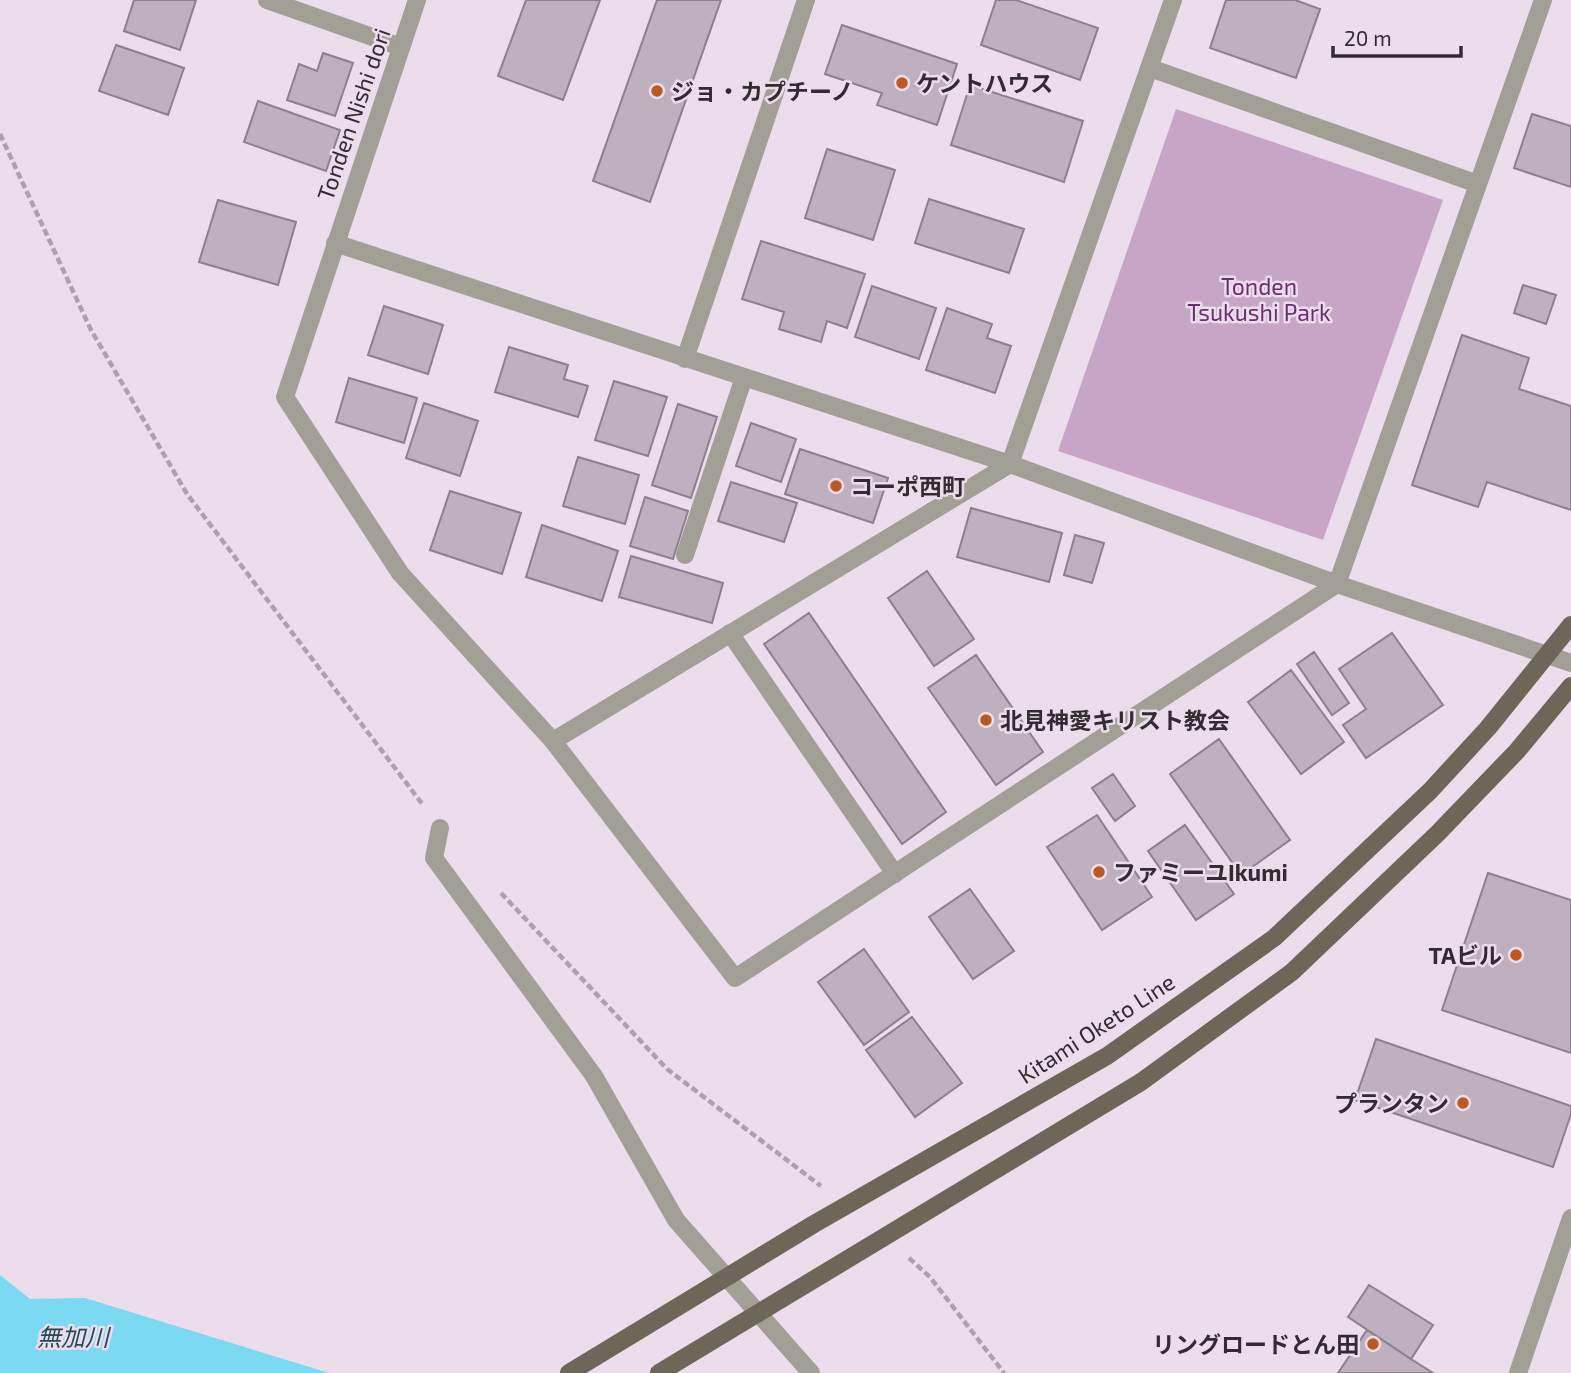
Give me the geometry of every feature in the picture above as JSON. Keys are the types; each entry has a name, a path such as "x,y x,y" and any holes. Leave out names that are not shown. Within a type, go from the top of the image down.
{"main road":[{"name":"Kitami Oketo Line","path":"569,1373 814,1224 1107,1056 1274,938 1430,791 1488,728 1571,625"},
{"path":"659,1373 1141,1082 1292,972 1437,834 1517,751 1571,685"}],"street":[{"path":"267,0 401,47"},
{"name":"Tonden Nishi dori","path":"416,0 285,397 400,573 553,741"},
{"path":"685,359 806,0"},
{"path":"1173,0 1010,464 553,741 735,978 1337,584 1543,0"},
{"path":"1150,68 1478,184"},
{"path":"335,243 1010,464 1337,584 1571,663"},
{"path":"685,555 744,377"},
{"path":"730,634 895,874"},
{"path":"440,828 434,858 594,1076 676,1220 811,1373"},
{"path":"1518,1373 1571,1218"}],"path":[{"path":"0,134 91,330 187,494 440,828"},
{"path":"497,889 667,1069 847,1205"},
{"path":"888,1236 930,1277 1004,1373"}],"green space":[{"name":"Tonden Tsukushi Park","path":"1176,109 1443,200 1323,540 1058,451"}],"water":[{"name":"無加川","path":"0,1275 30,1299 85,1298 329,1373 0,1373"}],"building":[{"path":"134,0 196,0 180,50 124,31"},
{"path":"526,0 600,0 563,100 498,76"},
{"name":"ジョ・カプチーノ","path":"657,0 721,0 650,202 593,181"},
{"path":"996,0 1016,0 1098,28 1080,80 981,45"},
{"path":"1226,0 1295,0 1320,9 1296,78 1210,48"},
{"name":"ケントハウス","path":"842,25 957,64 937,125 877,105 882,93 825,74"},
{"path":"116,45 184,68 168,115 99,91"},
{"path":"323,53 353,63 335,116 287,100 299,64 317,71"},
{"path":"970,85 1083,121 1064,182 951,145"},
{"path":"258,101 340,130 326,171 244,142"},
{"path":"1532,114 1571,126 1571,187 1514,168"},
{"path":"827,149 895,170 873,240 805,218"},
{"path":"929,199 1024,229 1009,273 915,243"},
{"path":"218,200 296,222 278,285 199,262"},
{"path":"761,241 865,274 847,328 827,321 821,342 779,329 784,312 742,299"},
{"path":"1523,285 1556,295 1546,324 1514,313"},
{"path":"872,286 936,308 919,359 855,337"},
{"path":"384,306 443,325 428,374 368,355"},
{"path":"947,308 992,324 987,338 1011,346 995,393 926,370"},
{"path":"1462,335 1529,358 1519,389 1571,406 1571,510 1487,482 1478,507 1412,485"},
{"path":"509,347 568,365 564,379 588,386 578,417 495,392"},
{"path":"349,378 417,398 404,443 336,422"},
{"path":"614,381 667,397 648,456 595,440"},
{"path":"424,403 478,421 460,476 406,458"},
{"path":"678,404 717,417 691,498 652,485"},
{"path":"751,423 796,439 781,482 736,466"},
{"name":"コーポ西町","path":"800,449 888,478 873,523 785,494"},
{"path":"578,457 639,475 625,524 563,506"},
{"path":"731,482 797,503 784,542 718,521"},
{"path":"450,491 521,513 502,574 430,550"},
{"path":"645,497 688,511 673,559 630,546"},
{"path":"971,508 1062,533 1049,582 957,557"},
{"path":"542,525 618,551 602,601 526,577"},
{"path":"1075,535 1104,543 1092,583 1064,575"},
{"path":"631,556 723,583 712,623 619,597"},
{"path":"927,571 974,639 934,666 888,598"},
{"path":"809,613 946,812 902,844 764,644"},
{"path":"1392,633 1443,705 1366,758 1343,725 1366,709 1339,669"},
{"path":"1314,652 1349,703 1332,715 1297,664"},
{"name":"北見神愛キリスト教会","path":"976,655 1043,752 996,785 928,688"},
{"path":"1291,670 1344,742 1301,774 1248,702"},
{"path":"1219,739 1290,840 1241,875 1170,774"},
{"path":"1113,774 1135,806 1115,821 1092,788"},
{"name":"ファミーユIkumi","path":"1097,815 1152,897 1102,930 1047,847"},
{"path":"1185,825 1234,894 1196,920 1148,851"},
{"name":"TAビル","path":"1488,873 1571,900 1571,1053 1442,1010"},
{"path":"970,889 1014,951 973,979 929,917"},
{"path":"864,949 909,1012 864,1045 818,982"},
{"path":"912,1017 962,1083 915,1117 866,1050"},
{"name":"プランタン","path":"1376,1039 1571,1106 1571,1114 1553,1167 1355,1100"},
{"path":"1369,1285 1433,1325 1411,1359 1348,1317"},
{"name":"リングロードとん田","path":"1367,1330 1411,1359 1433,1373 1338,1373"}],"place":[{"name":"ケントハウス","path":"902,83"},
{"name":"ジョ・カプチーノ","path":"657,91"},
{"name":"コーポ西町","path":"836,486"},
{"name":"北見神愛キリスト教会","path":"986,720"},
{"name":"ファミーユIkumi","path":"1099,872"},
{"name":"TAビル","path":"1516,955"},
{"name":"プランタン","path":"1463,1103"},
{"name":"リングロードとん田","path":"1373,1344"}]}
